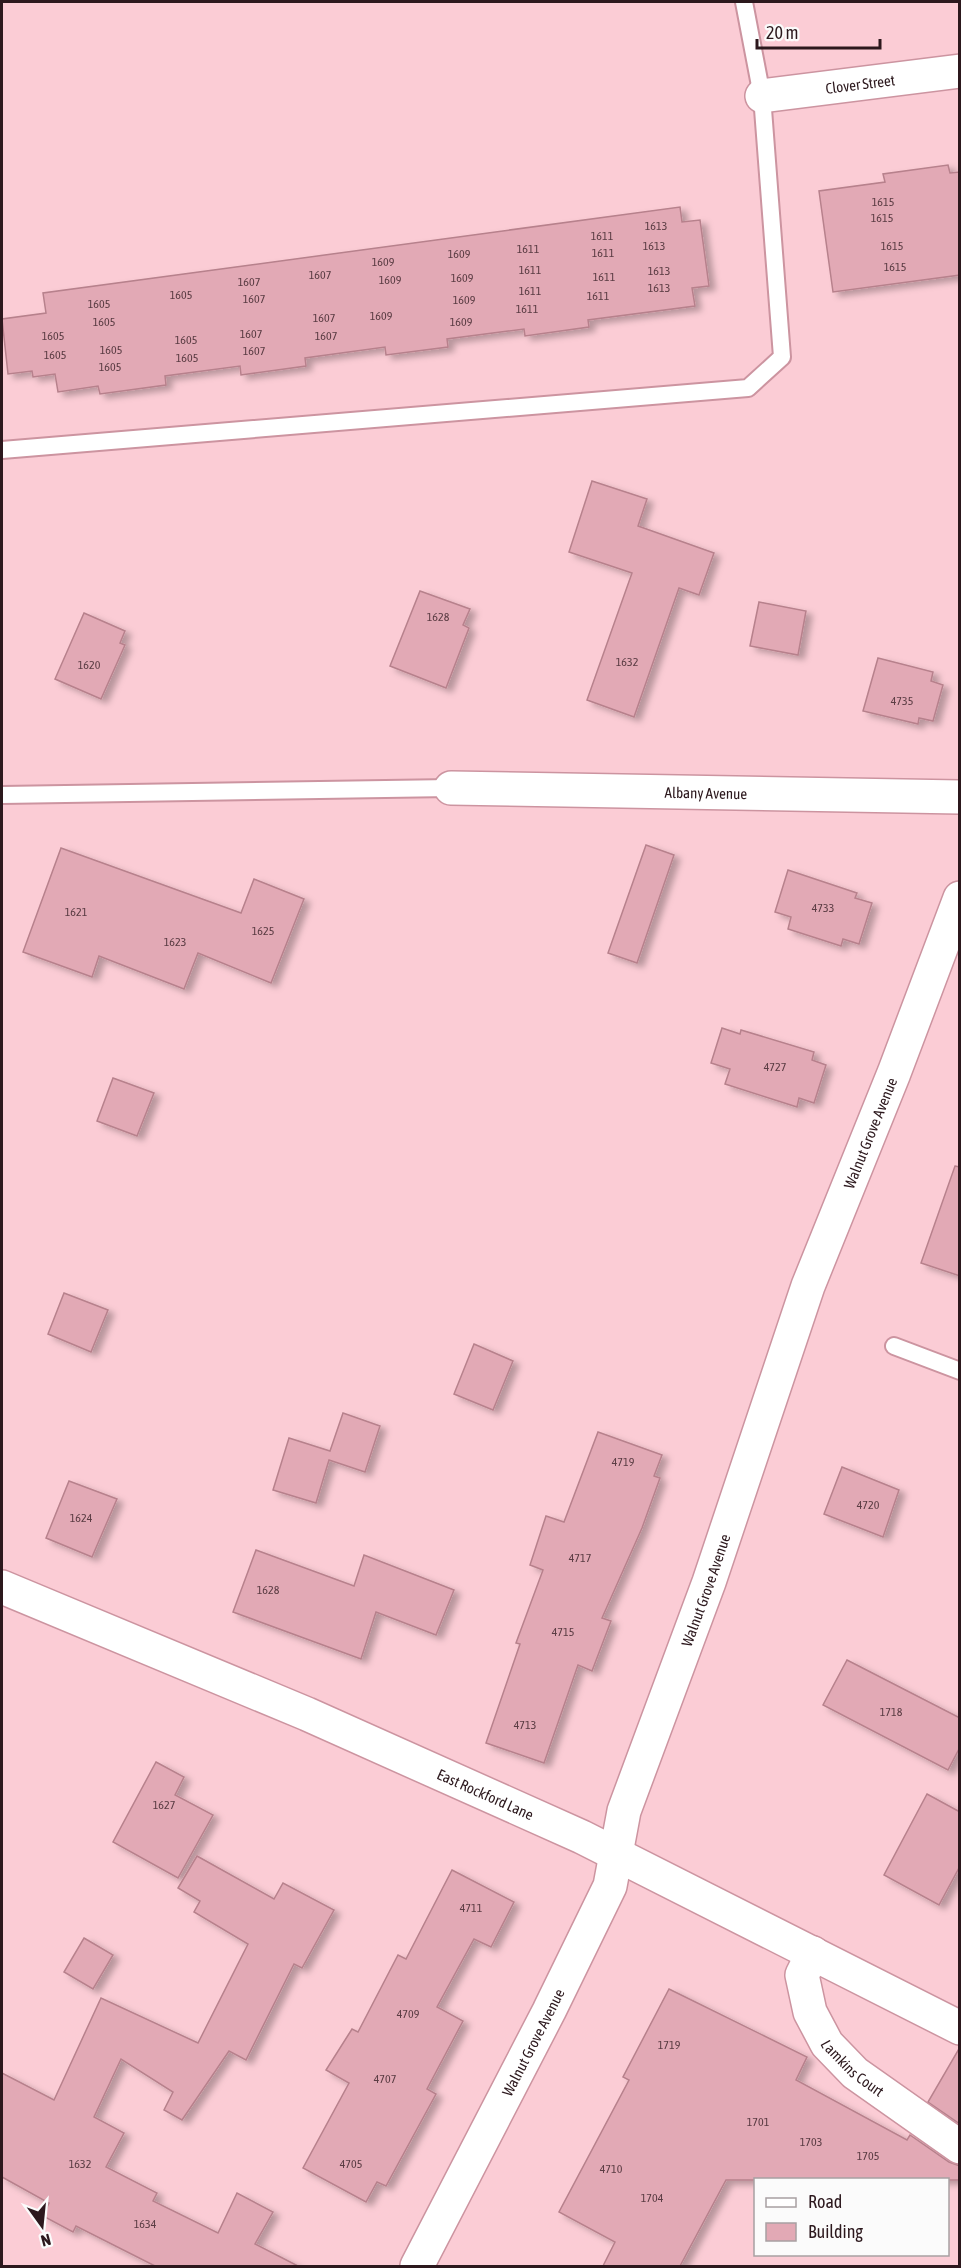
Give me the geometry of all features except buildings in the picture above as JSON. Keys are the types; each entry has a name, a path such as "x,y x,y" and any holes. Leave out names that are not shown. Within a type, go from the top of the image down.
{"street":[{"name":"Clover Street","path":"762,96 960,71"},
{"name":"Albany Avenue","path":"451,788 960,797"},
{"name":"Walnut Grove Avenue","path":"417,2266 610,1886 624,1811 709,1582 808,1286 894,1073 960,898"},
{"name":"East Rockford Lane","path":"2,1587 307,1714 572,1833 960,2028"},
{"name":"Lamkins Court","path":"813,1953 802,1975 810,2012 827,2044 855,2073 960,2147"}],"lane":[{"path":"2,450 748,387 782,357 762,96 744,2"},
{"path":"2,795 451,788"},
{"path":"894,1346 960,1371"}]}
